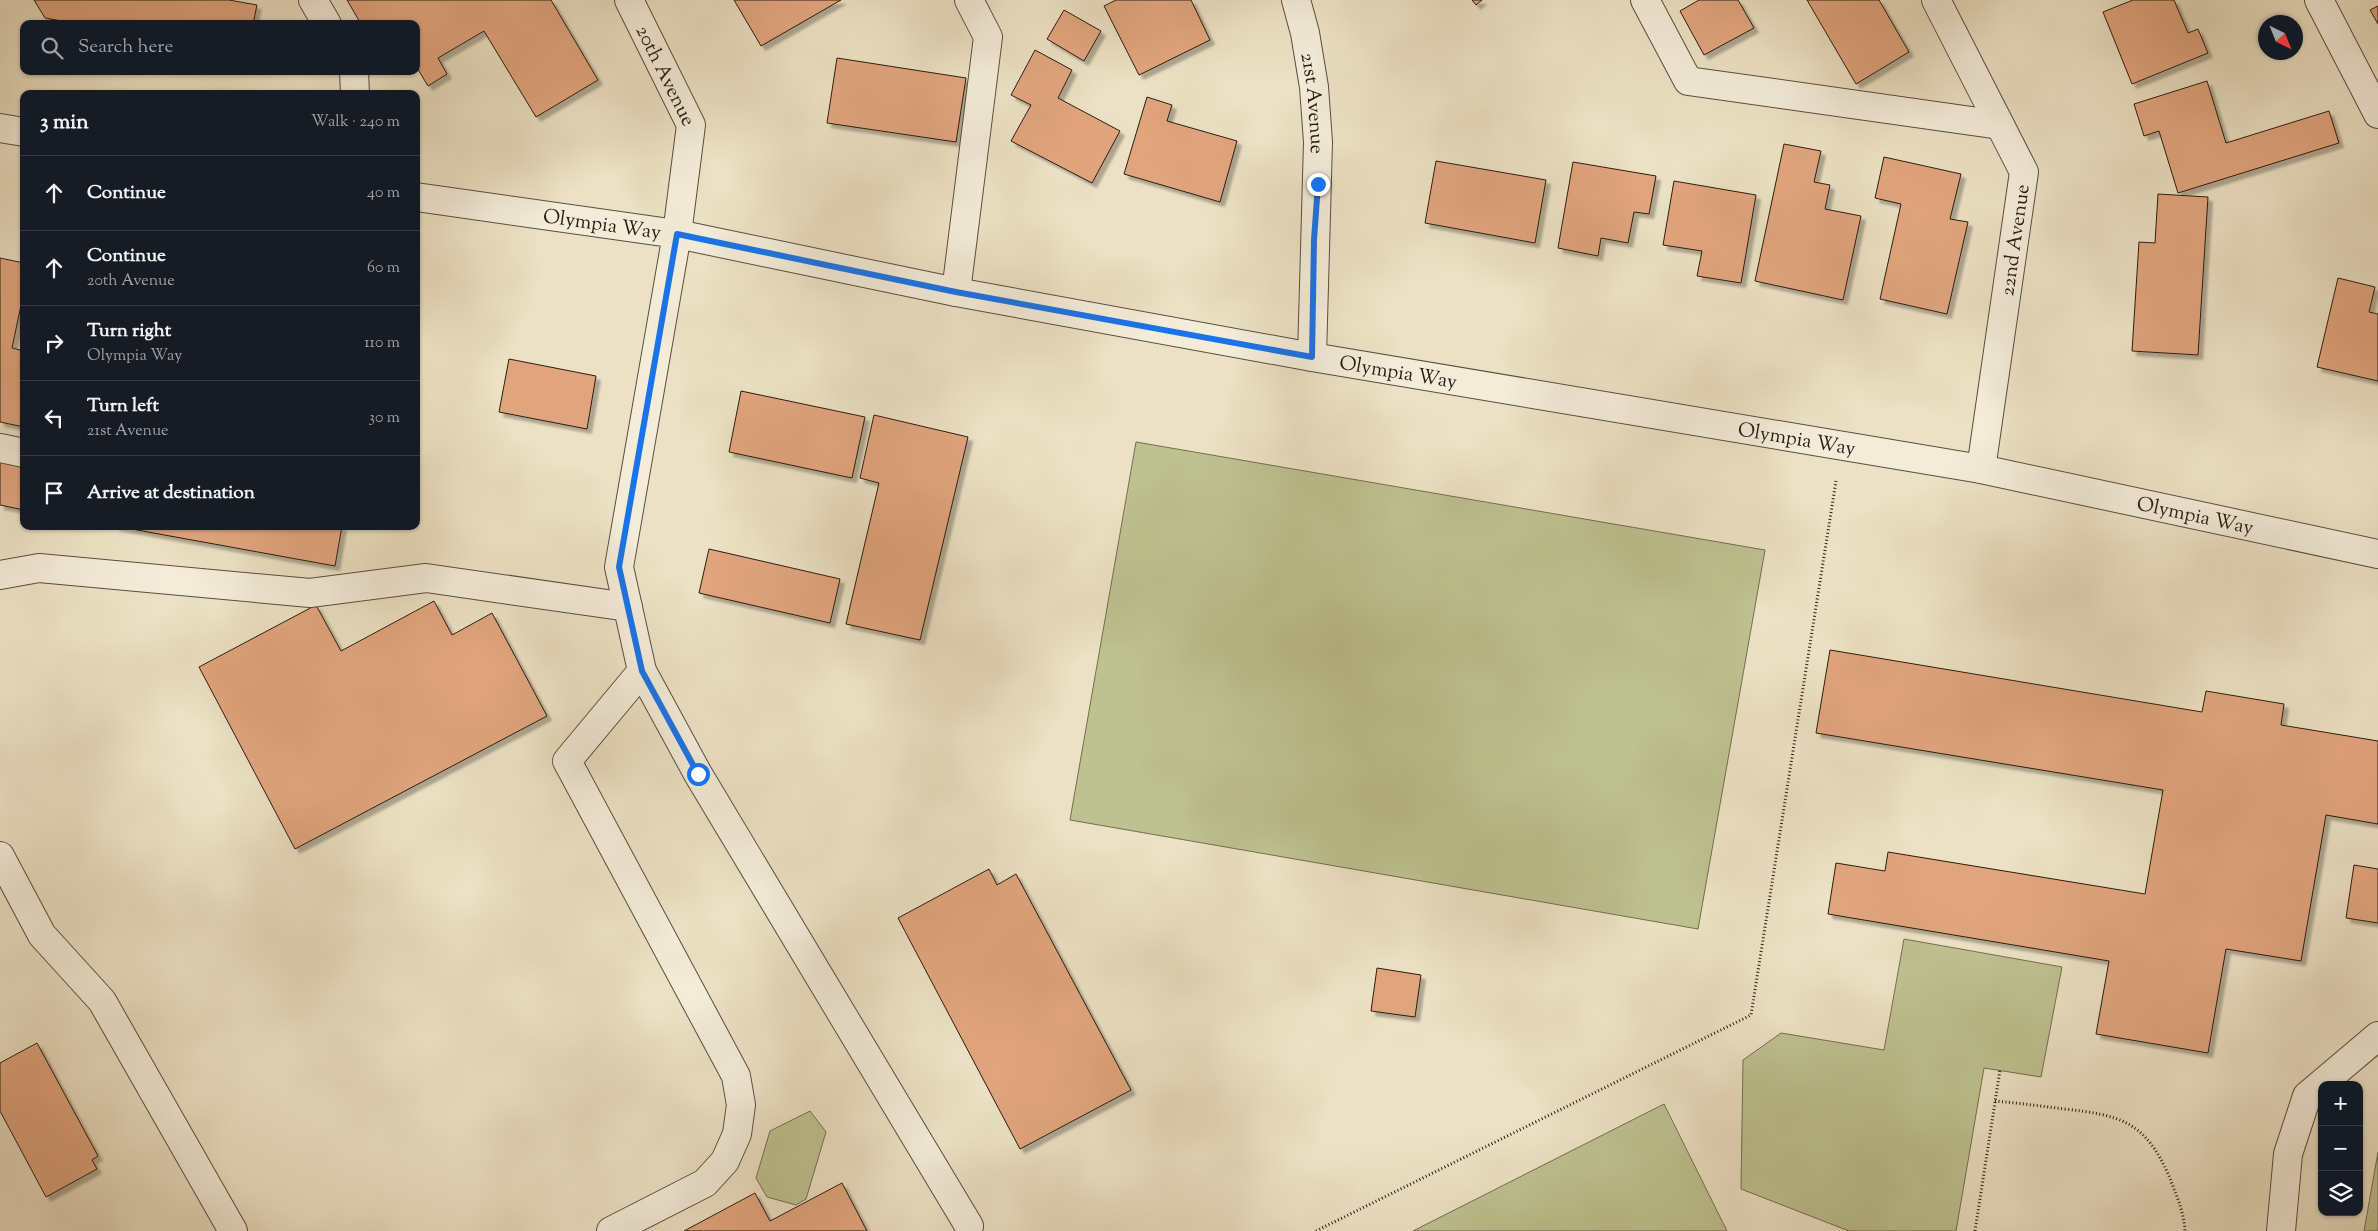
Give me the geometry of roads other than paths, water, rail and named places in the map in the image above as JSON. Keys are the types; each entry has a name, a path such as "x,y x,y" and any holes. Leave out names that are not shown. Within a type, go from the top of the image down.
{"street":[{"path":"313,0 325,20"},
{"name":"20th Avenue","path":"628,607 619,567 677,234 691,125 629,0"},
{"path":"956,292 988,37 969,0"},
{"name":"21st Avenue","path":"1296,0 1305,33 1314,87 1318,142 1312,357"},
{"path":"1645,0 1688,81 2000,125"},
{"name":"22nd Avenue","path":"1936,0 2024,172 1981,469"},
{"path":"2319,0 2378,114"},
{"path":"354,75 356,90"},
{"path":"0,128 20,131"},
{"name":"Olympia Way","path":"420,198 677,234 956,292 1312,357 1981,469 2378,554"},
{"path":"0,448 20,452"},
{"path":"0,575 39,568 310,593 426,578 628,607 642,671 698,774 969,1226"},
{"path":"611,1231 705,1182 725,1160 737,1134 741,1105 736,1076 567,761 642,671"},
{"path":"0,856 42,935 102,1001 233,1231"},
{"path":"2281,1231 2288,1154 2307,1096 2378,1036"}]}
